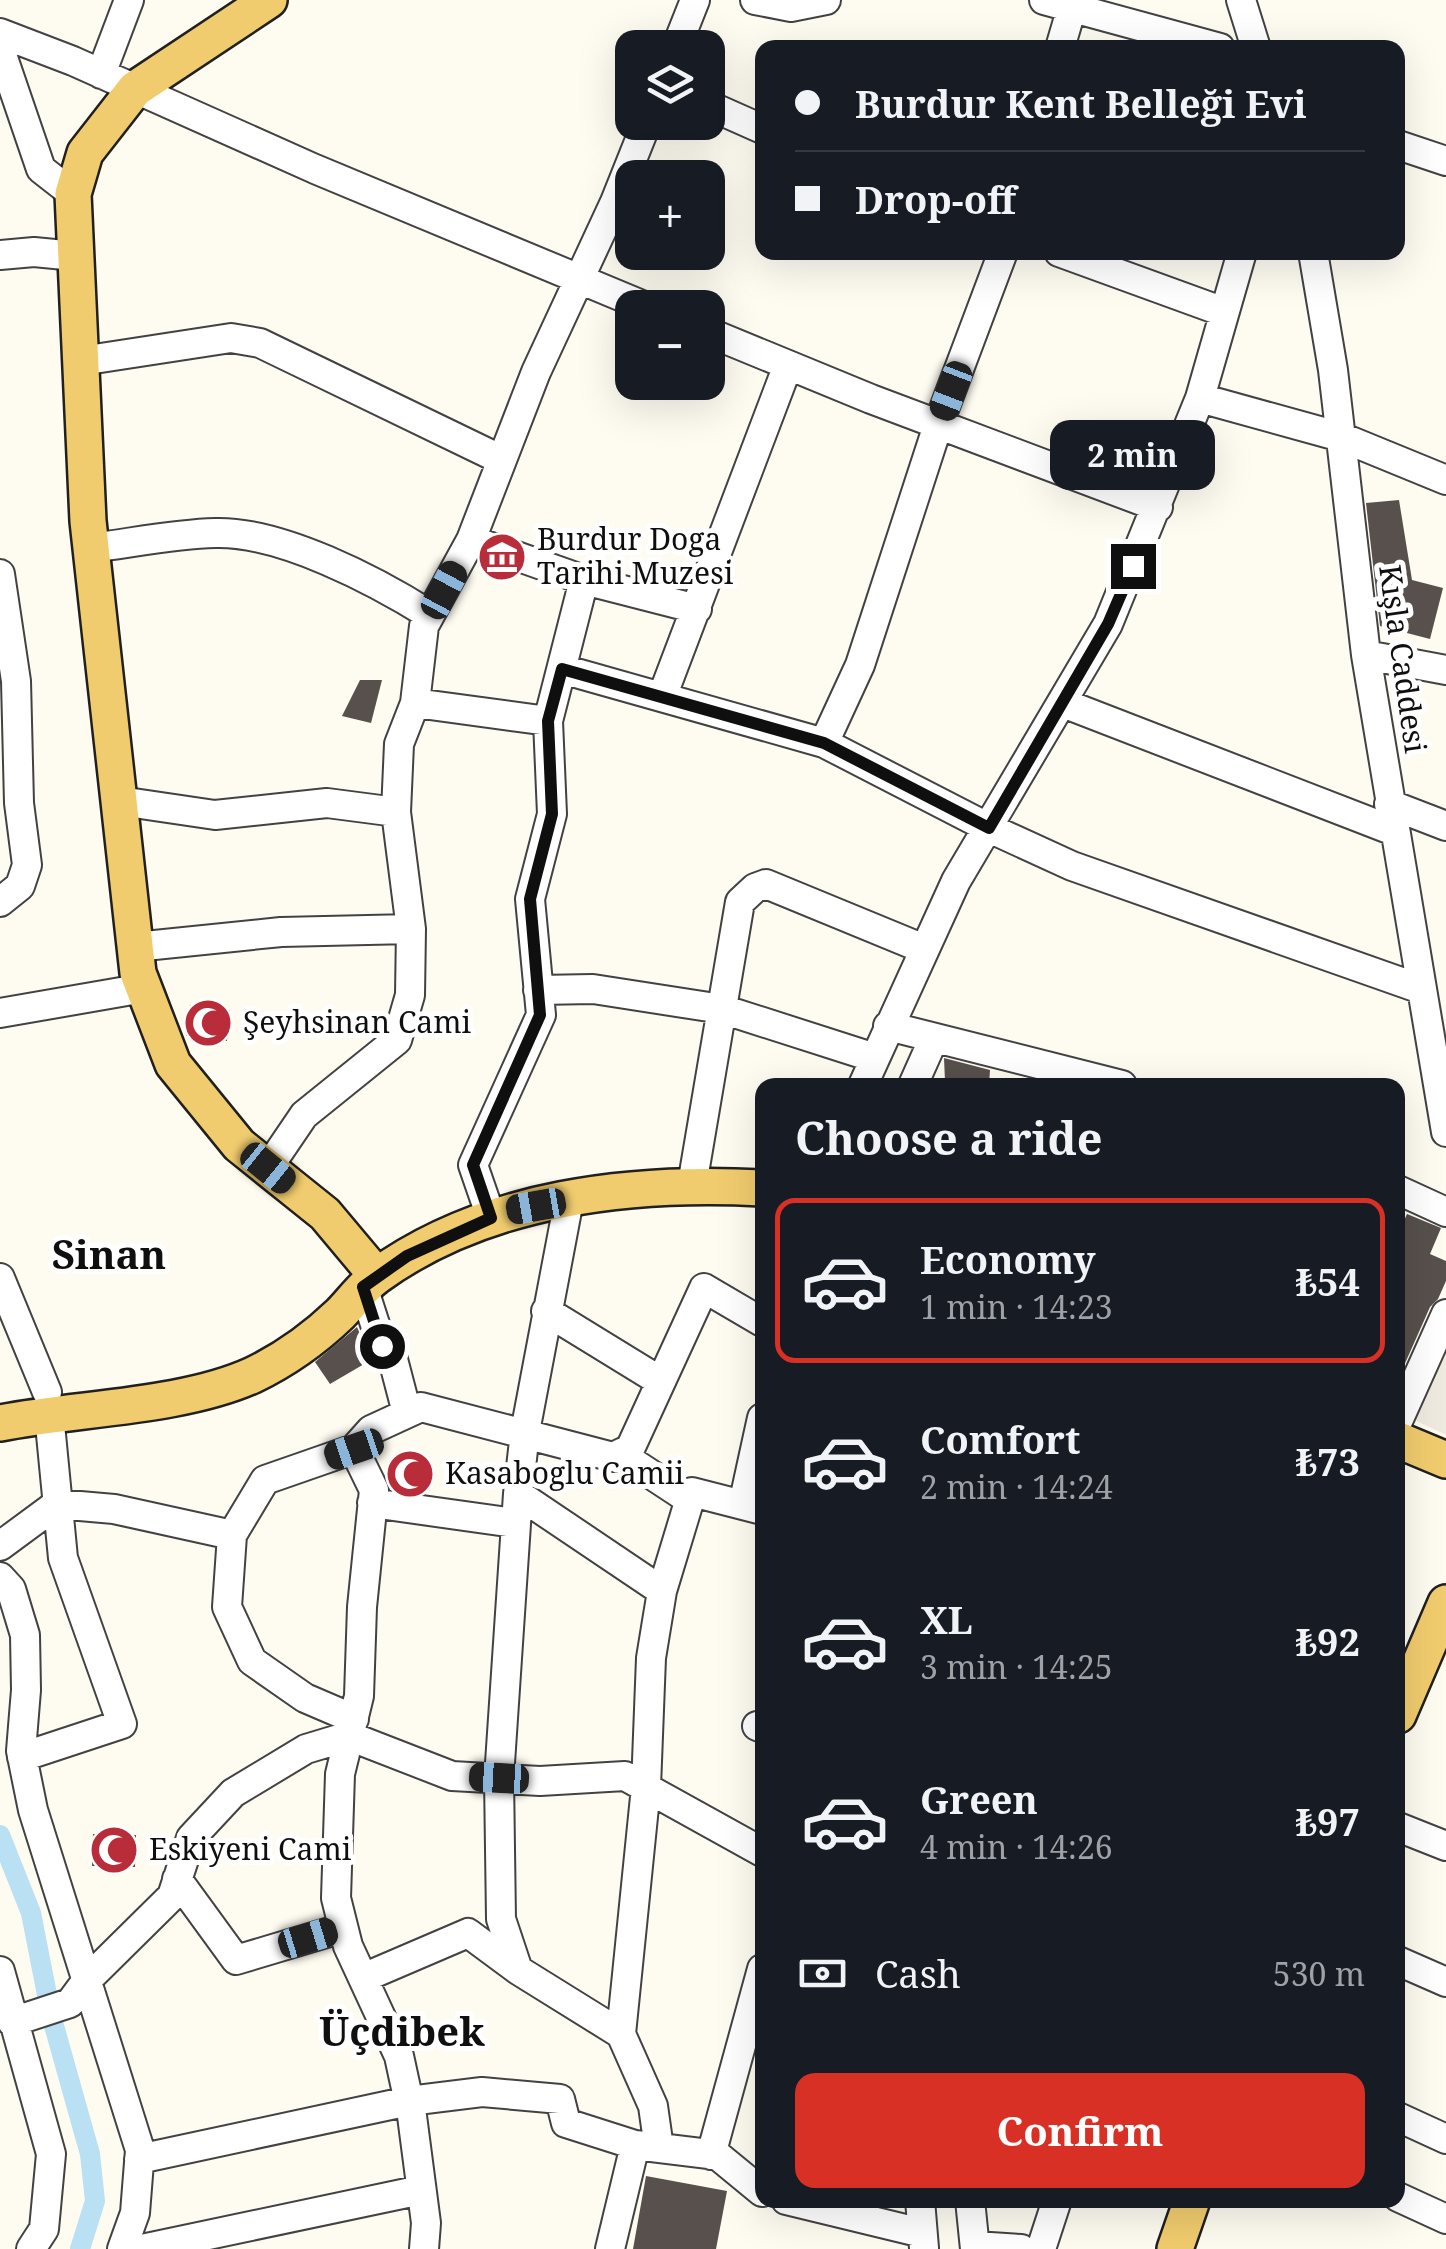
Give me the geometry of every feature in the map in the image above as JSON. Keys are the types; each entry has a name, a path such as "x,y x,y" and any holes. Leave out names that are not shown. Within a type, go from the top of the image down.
{"main road":[{"path":"269,0 134,89 85,153 72,194 92,548 138,973 173,1064 239,1145 326,1214 370,1282"},
{"path":"0,1399 48,1402 194,1395 228,1385 286,1356 340,1314 370,1282 407,1256 505,1211 692,1185 755,1188"},
{"path":"0,1423 48,1402"},
{"path":"1405,1443 1446,1460"},
{"path":"1408,1666 1446,1603"},
{"path":"1175,2249 1189,2208"}],"street":[{"path":"102,74 128,0"},
{"path":"683,30 695,0"},
{"path":"755,0 791,7 826,0"},
{"path":"1044,0 1192,40"},
{"path":"1242,0 1254,40"},
{"path":"1062,40 1072,6"},
{"path":"0,33 615,294"},
{"path":"0,49 41,169 72,194"},
{"path":"725,113 755,126"},
{"path":"268,1168 304,1115 397,1040 410,994 411,929 396,812 400,744 415,704 424,626 471,540 536,372 616,202 640,140"},
{"path":"1405,147 1446,161"},
{"path":"0,255 34,252 76,256"},
{"path":"824,743 860,666 938,425 1000,260"},
{"path":"1081,260 1224,312"},
{"path":"866,1078 956,881 1108,624 1200,398 1240,260"},
{"name":"Kışla Caddesi","path":"1314,260 1341,437 1366,655 1446,1132"},
{"path":"81,361 231,338 260,343 502,460"},
{"path":"725,339 1158,508"},
{"path":"662,697 788,365"},
{"path":"1200,398 1341,437 1446,480"},
{"path":"92,548 218,532 275,543 378,582 430,616"},
{"path":"471,540 584,580 697,609"},
{"path":"0,574 16,681 19,803 26,865 20,886 0,902"},
{"path":"491,1218 473,1165 540,1015 530,899 552,814 548,721 584,580"},
{"path":"1366,655 1446,670"},
{"path":"562,669 824,743 1072,866 1421,989"},
{"path":"1063,703 1392,818 1446,826"},
{"path":"415,704 548,721"},
{"path":"120,801 215,815 327,803 396,812"},
{"path":"692,1185 740,902 766,884 924,949"},
{"path":"135,946 281,932 411,929"},
{"path":"0,1014 144,988"},
{"path":"538,990 593,989 722,1009 875,1058"},
{"path":"888,1026 1094,1078"},
{"path":"916,1078 934,1038"},
{"path":"1405,1193 1446,1212"},
{"path":"518,1970 500,1919 499,1778 515,1523 525,1432 568,1200"},
{"path":"0,1278 48,1402 62,1558 122,1724 22,1758"},
{"path":"370,1282 382,1346 389,1344 407,1413"},
{"path":"755,1318 704,1288 630,1449 613,1457 421,1407 371,1430 354,1449 265,1480 232,1535 227,1607 252,1661 351,1728 452,1776 540,1781 625,1776 755,1848"},
{"path":"546,1311 660,1381"},
{"path":"1405,1405 1446,1314"},
{"path":"354,1449 374,1490 362,1607 359,1696 340,1774 336,1898 363,1978 399,2056 426,2223 424,2249"},
{"path":"620,1454 690,1500"},
{"path":"610,2249 647,2147 653,2106 621,2034 646,1787 651,1658 662,1591 692,1492 753,1508"},
{"path":"518,1494 662,1591"},
{"path":"372,1503 515,1523"},
{"path":"0,1546 57,1504 114,1509 232,1535"},
{"path":"0,1577 11,1589 25,1636 22,1758 32,1810 140,2150 135,2213 122,2249"},
{"path":"13,2026 70,2003 87,1980 172,1896 191,1838 233,1792 351,1728"},
{"path":"1405,1830 1446,1846"},
{"path":"177,1879 236,1960 344,1928"},
{"path":"363,1978 468,1933 518,1970 621,2034"},
{"path":"1405,1963 1446,1982"},
{"path":"0,1971 51,2154 44,2229 31,2249"},
{"path":"711,2154 752,2041"},
{"path":"139,2159 409,2100 482,2092 560,2099 566,2123 647,2147 718,2155 755,2186"},
{"path":"1405,2120 1446,2139"},
{"path":"142,2249 421,2190"},
{"path":"1405,2201 1446,2218"},
{"path":"846,2208 923,2241 921,2208"},
{"path":"971,2208 975,2247 1020,2249"},
{"path":"1041,2249 1054,2208"}],"shaded area":[{"path":"1446,1330 1446,1435 1406,1416"}],"building":[{"path":"1399,500 1412,580 1443,588 1430,639 1380,626 1366,503"},
{"path":"360,680 382,680 371,723 342,716"},
{"name":"Şeyhsinan Cami","path":"190,1005 230,1010 227,1041 186,1036"},
{"path":"944,1058 990,1070 989,1078 945,1078"},
{"path":"1407,1214 1441,1228 1430,1254 1446,1261 1446,1281 1405,1363"},
{"path":"357,1327 371,1360 330,1384 315,1362"},
{"name":"Kasaboglu Camii","path":"394,1458 429,1462 426,1490 391,1486"},
{"name":"Eskiyeni Cami","path":"93,1834 136,1835 135,1867 92,1866"},
{"path":"646,2176 727,2191 716,2249 633,2249"}],"waterway":[{"path":"0,1835 31,1913 51,2015 90,2154 95,2201 80,2249"}],"place":[{"name":"Burdur Doga Tarihi Muzesi","path":"502,557"},
{"name":"Şeyhsinan Cami","path":"208,1023"},
{"name":"Kasaboglu Camii","path":"410,1474"},
{"name":"Eskiyeni Cami","path":"114,1850"}],"district":[{"name":"Sinan","path":"109,1255"},
{"name":"Üçdibek","path":"402,2032"}],"route":[{"path":"382,1346 363,1287 407,1256 491,1218 473,1165 540,1015 530,899 552,814 548,721 562,669 824,743 989,828 1108,624 1133,566"}]}
